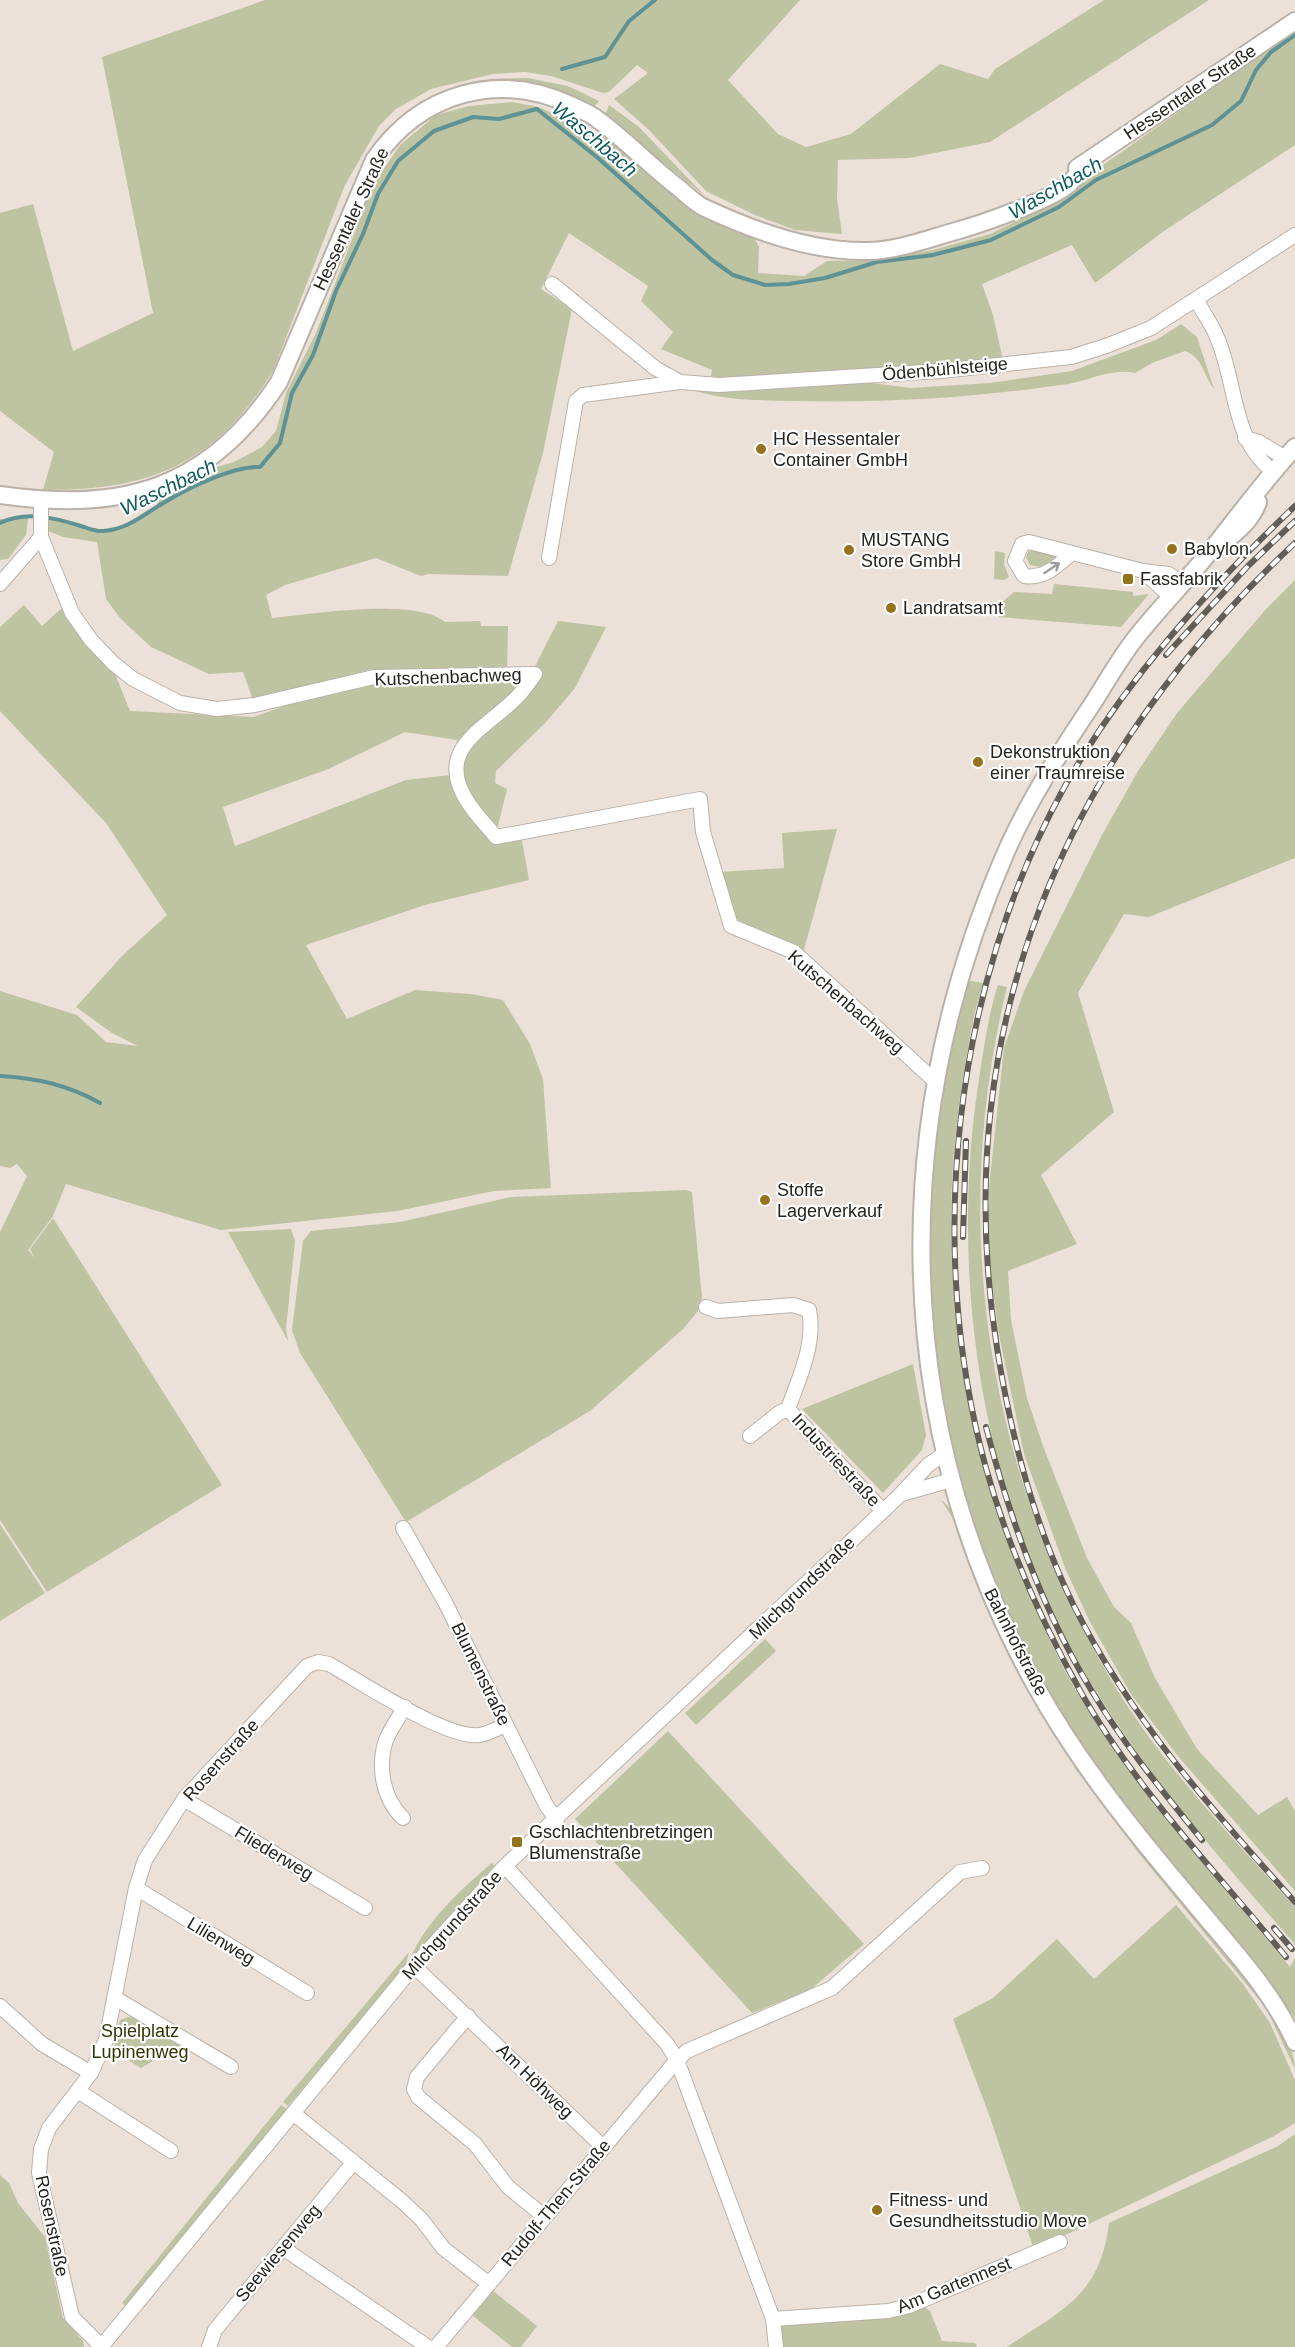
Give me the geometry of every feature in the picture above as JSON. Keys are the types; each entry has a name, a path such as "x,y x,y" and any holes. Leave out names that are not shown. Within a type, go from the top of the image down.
{"main road":[{"name":"Hessentaler Straße","path":"0,495 41,499 108,500 150,491 225,448 262,408 279,382 374,160 389,139 407,122 428,108 452,97 493,89 524,88 555,98 595,117 652,168 703,207 764,232 823,246 868,251 914,242 981,224 1023,206 1042,188 1086,163 1295,21"},
{"name":"Bahnhofstraße","path":"1290,453 1223,531 1206,557 1136,638 1056,758 1007,850 971,940 942,1041 924,1168 922,1281 928,1373 944,1454 985,1580 1013,1642 1079,1758 1141,1839 1265,1990 1295,2042"}],"street":[{"name":"Ödenbühlsteige","path":"549,558 576,401 583,394 680,382 719,385 941,371 1071,357 1151,328 1295,235"},
{"name":"Ödenbühlsteige","path":"552,284 655,368 680,382"},
{"path":"1196,299 1217,336 1234,389 1245,438 1269,476"},
{"path":"1245,438 1290,453"},
{"name":"Kutschenbachweg","path":"41,499 41,537 72,613 91,640 113,663 133,678 180,704 217,709 255,705 374,677 535,674 518,697 467,739 458,758 458,781 468,803 496,837 700,799 703,832 731,926 794,952 936,1082"},
{"path":"0,584 7,568 41,537"},
{"path":"1072,553 1143,571 1168,574 1182,583"},
{"path":"1143,571 1171,597"},
{"name":"Industriestraße","path":"706,1307 718,1311 793,1305 809,1310 812,1325 808,1353 788,1409 779,1413 750,1436"},
{"name":"Industriestraße","path":"788,1409 883,1511"},
{"name":"Milchgrundstraße","path":"101,2347 414,1966 505,1866 557,1820 900,1495 928,1465 944,1454"},
{"name":"Milchgrundstraße","path":"900,1495 951,1480"},
{"name":"Blumenstraße","path":"403,1528 445,1602 546,1805 557,1820"},
{"name":"Rosenstraße","path":"101,2347 72,2317 39,2173 41,2149 49,2128 91,2073 106,2040 136,1888 146,1860 184,1799 307,1666 318,1662 328,1664 405,1707 458,1733 480,1735 506,1725"},
{"path":"404,1818 396,1811 384,1789 382,1765 386,1740 405,1707"},
{"name":"Fliederweg","path":"184,1799 365,1908"},
{"path":"505,1866 666,2044 677,2060 773,2319 776,2347"},
{"name":"Rudolf-Then-Straße","path":"436,2347 603,2147 687,2051 832,1988 960,1872 982,1868"},
{"name":"Lilienweg","path":"136,1888 307,1993"},
{"name":"Am Höhweg","path":"414,1966 603,2147"},
{"path":"115,1998 231,2067"},
{"path":"0,2006 42,2044 91,2073"},
{"path":"468,2016 417,2077 414,2089 418,2097 475,2144 508,2187 545,2217"},
{"path":"78,2091 171,2151"},
{"path":"293,2113 422,2220 443,2248 489,2284"},
{"name":"Seewiesenweg","path":"209,2347 216,2330 353,2163"},
{"name":"Am Gartennest","path":"773,2319 888,2311 909,2306 1060,2242"},
{"path":"283,2248 428,2347"}],"green space":[{"path":"265,0 800,0 728,80 778,134 806,147 851,134 940,64 988,79 995,69 1104,0 1209,0 990,142 909,158 838,160 837,198 842,234 795,230 755,215 706,191 649,130 614,99 648,73 637,65 609,92 603,93 551,76 525,72 493,74 431,89 396,109 379,126 345,185 273,371 251,403 228,429 203,450 177,466 148,477 116,485 43,490 54,452 0,411 0,213 33,204 73,351 153,313 102,57"},
{"path":"1295,30 1295,145 1164,231 1095,283 1072,245 982,284 993,315 1003,360 845,373 723,378 711,376 712,370 661,349 673,332 641,301 648,286 569,233 541,289 572,309 543,453 508,576 428,574 421,576 376,558 285,585 266,595 272,618 336,611 388,609 431,614 445,622 480,621 481,626 508,626 507,668 459,671 372,669 253,700 243,672 209,674 151,647 121,619 106,599 97,542 63,537 48,531 47,516 103,531 131,524 159,506 152,497 213,468 234,462 262,447 276,431 286,393 316,333 373,185 400,145 436,115 469,106 512,102 539,107 615,143 754,237 759,247 758,273 804,276 827,261 877,260 933,250 990,234 1036,212"},
{"path":"528,78 568,86 599,101 592,109 559,91 537,86 453,89 495,79"},
{"path":"609,105 639,127 705,196 605,116"},
{"path":"1181,324 1197,337 1214,389 1200,363 1185,351 1152,363 1135,373 1118,372 1063,385 943,398 853,401 768,400 729,398 690,389 864,382 910,388 990,383 1072,371 1156,340"},
{"path":"28,518 26,535 8,559 0,560 0,519"},
{"path":"1036,548 1055,553 1056,559 1041,567 1030,565 1026,557 1028,552"},
{"path":"995,551 1005,553 1004,564 1009,577 1004,580 994,579"},
{"path":"1295,580 1295,858 1149,917 1124,914 1078,993 1114,1112 1041,1175 1077,1244 1008,1271 1011,1320 1027,1398 1043,1446 1087,1558 1114,1607 1131,1623 1155,1678 1197,1749 1258,1815 1287,1797 1295,1811 1295,1891 1177,1755 1131,1694 1090,1622 1065,1568 1024,1454 999,1335 988,1253 989,1187 1004,1048 1024,991 1102,835 1138,771 1177,713 1267,608"},
{"path":"1054,584 1133,592 1133,596 1149,594 1121,627 999,617 1001,603 1014,592 1052,594"},
{"path":"24,605 42,626 62,608 112,666 130,711 253,717 376,674 529,678 558,621 606,627 575,688 546,722 496,771 495,783 507,789 497,830 483,826 492,840 521,835 529,880 425,905 306,945 347,1019 415,990 471,994 503,1000 530,1044 543,1079 551,1188 494,1191 397,1211 221,1230 66,1184 53,1216 28,1250 35,1258 30,1249 53,1218 222,1485 47,1592 0,1520 0,1232 27,1176 17,1164 10,1168 0,1166 0,991 77,1015 106,1042 138,1046 112,1033 76,1007 122,956 167,915 106,823 0,711 0,627","holes":["405,732 457,740 451,775 406,780 235,846 223,807 326,770"]},
{"path":"837,829 802,957 741,924 733,913 719,872 784,868 782,833"},
{"path":"965,980 984,983 971,1030 955,1142 951,1205 952,1268 967,1392 981,1453 999,1514 1021,1574 1049,1639 1074,1687 1106,1737 1182,1838 1290,1967 1295,1958 1295,2018 1085,1756 1040,1681 989,1571 955,1464 937,1366 930,1306 931,1174 944,1079"},
{"path":"998,985 1007,987 990,1076 981,1165 981,1254 990,1342 1008,1429 1033,1514 1068,1597 1110,1678 1173,1769 1295,1907 1295,1944 1165,1789 1140,1757 1095,1690 1057,1621 1026,1549 1001,1473 983,1395 972,1315 968,1236 970,1157 979,1079 989,1020"},
{"path":"686,1190 692,1192 702,1298 698,1311 683,1329 590,1411 406,1522 300,1353 292,1330 303,1241 311,1231 400,1222 511,1197"},
{"path":"291,1229 295,1241 286,1329 288,1341 228,1232"},
{"path":"913,1364 926,1435 922,1450 883,1493 802,1409"},
{"path":"941,1500 948,1506 960,1526 988,1605 1022,1673 1072,1760 1071,1762 1009,1653 982,1596 954,1520"},
{"path":"0,1524 45,1593 0,1621"},
{"path":"765,1639 776,1651 696,1725 685,1713"},
{"path":"668,1731 864,1944 810,1990 752,2013 575,1819"},
{"path":"1076,1765 1133,1842 1232,1958 1256,1990 1276,2020 1290,2047 1295,2069 1266,2008 1141,1856 1074,1767"},
{"path":"492,1863 496,1867 409,1962 423,1934 433,1921 468,1884"},
{"path":"1176,1905 1243,1984 1270,2023 1295,2080 1295,2123 1274,2136 1034,2250 991,2120 953,2019 993,1998 1057,1939 1094,1979"},
{"path":"409,1952 405,1967 288,2106 283,2102"},
{"name":"Spielplatz Lupinenweg","path":"128,2017 145,2019 183,2043 141,2068 113,2051 120,2020"},
{"path":"281,2105 287,2109 126,2306 122,2303"},
{"path":"1295,2134 1295,2347 1007,2347 1062,2310 1088,2284 1104,2248 1109,2223 1278,2146"},
{"path":"0,2175 9,2183 18,2203 45,2237 63,2318 83,2341 84,2347 0,2347"},
{"path":"492,2290 537,2326 521,2347 512,2347 472,2315"},
{"path":"923,2306 930,2311 942,2341 975,2343 977,2347 784,2347 779,2327 787,2320"}],"waterway":[{"path":"562,69 605,57 629,21 655,0"},
{"name":"Waschbach","path":"537,109 598,158 712,260 733,275 765,285 789,284 825,278 877,262 933,255 991,240 1059,207 1096,180 1212,125 1241,101 1256,70 1271,52 1295,35"},
{"name":"Waschbach","path":"0,523 30,516 61,520 98,531 112,530 129,524 175,496 211,479 237,470 260,467 280,443 292,393 313,355 336,291 363,234 378,194 398,161 434,131 473,117 499,119 537,109"},
{"path":"0,1076 52,1084 76,1091 100,1103"}],"railway":[{"path":"1286,1957 1179,1831 1128,1765 1083,1696 1054,1642 1028,1585 995,1498 967,1383 957,1296 955,1208 961,1120 975,1032 997,946 1027,864 1065,786 1114,709 1199,604 1295,506"},
{"path":"1166,655 1248,566 1295,521"},
{"path":"1295,543 1214,627 1144,715 1086,809 1040,907 1008,1010 990,1118 986,1231 997,1348 1009,1414 1036,1512 1074,1606 1120,1687 1174,1762 1295,1902"},
{"path":"963,1237 966,1141"},
{"path":"986,1427 1017,1531 1044,1598 1075,1662 1118,1732 1202,1840"},
{"path":"1274,1928 1292,1949"}],"place":[{"name":"HC Hessentaler Container GmbH","path":"761,449"},
{"name":"Babylon","path":"1172,549"},
{"name":"MUSTANG Store GmbH","path":"849,550"},
{"name":"Fassfabrik","path":"1128,579"},
{"name":"Landratsamt","path":"891,608"},
{"name":"Dekonstruktion einer Traumreise","path":"978,762"},
{"name":"Stoffe Lagerverkauf","path":"765,1200"},
{"name":"Gschlachtenbretzingen Blumenstraße","path":"517,1842"},
{"name":"Fitness- und Gesundheitsstudio Move","path":"877,2210"}]}
